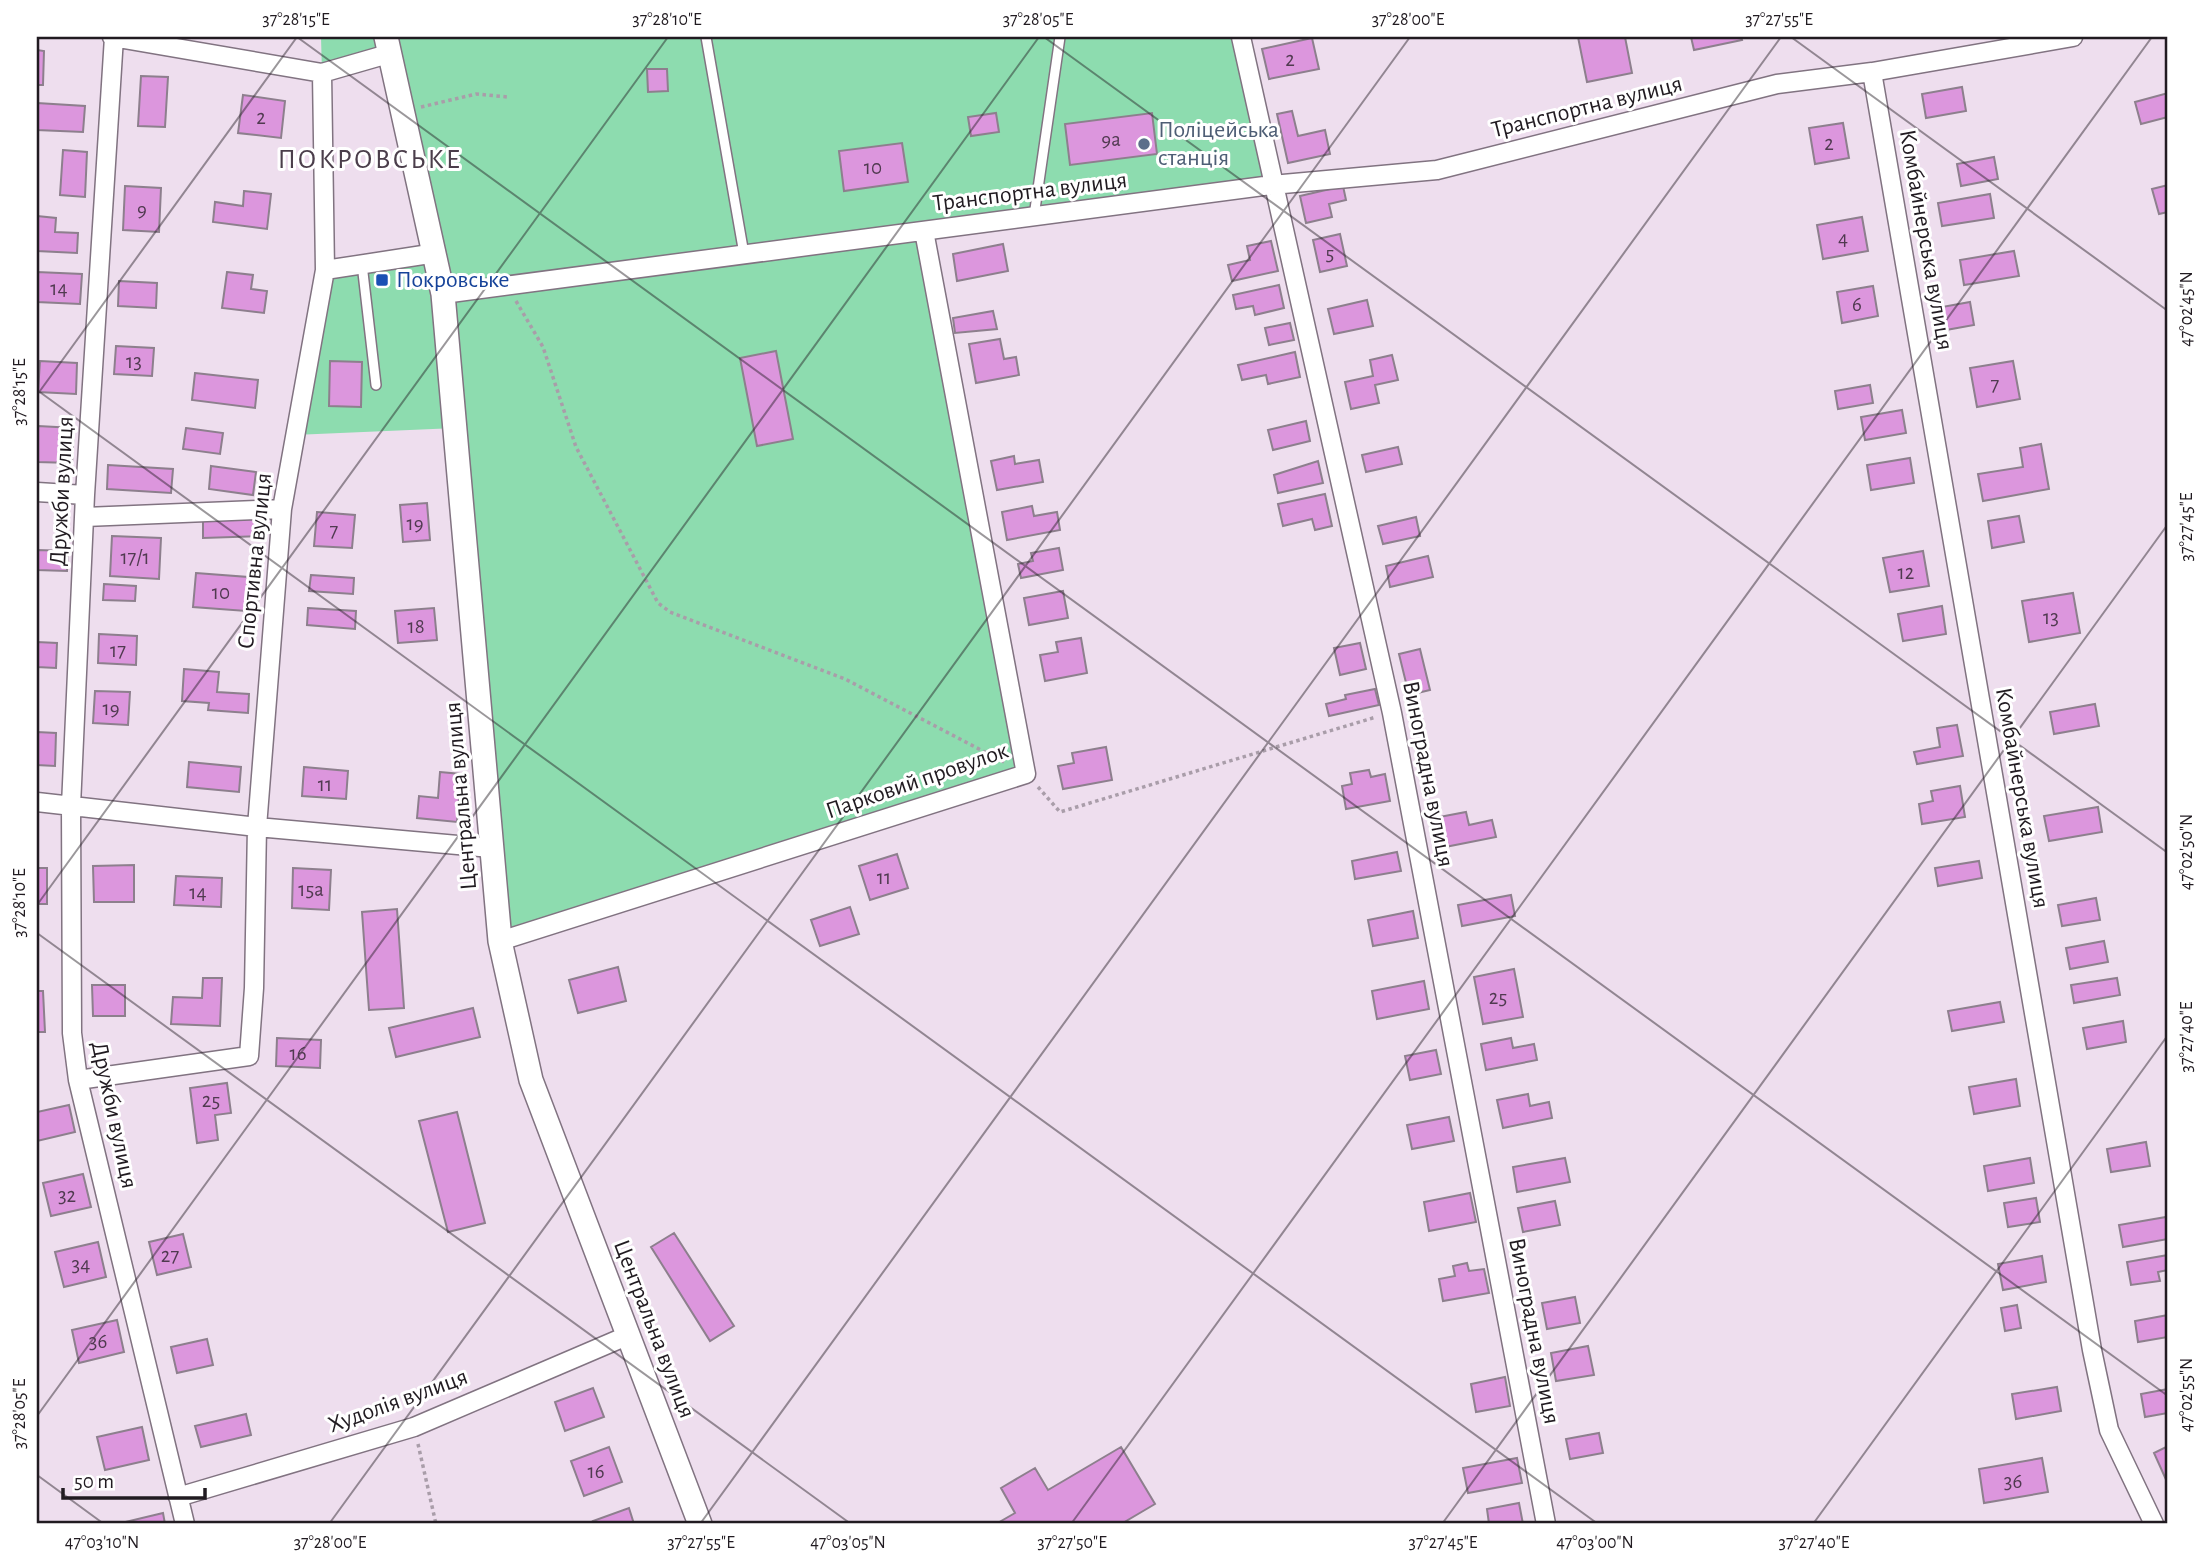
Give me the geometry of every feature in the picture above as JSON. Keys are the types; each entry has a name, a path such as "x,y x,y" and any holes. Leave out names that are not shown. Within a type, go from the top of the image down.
{"street":[{"path":"113,37 322,73 387,45"},
{"name":"Дружби вулиця","path":"113,37 85,495 71,806 72,1033 78,1080 185,1524"},
{"name":"Виноградна вулиця","path":"1241,37 1392,713 1546,1524"},
{"name":"Транспортна вулиця","path":"443,293 1272,185 1437,170 1777,84 1872,72 2073,37"},
{"name":"Центральна вулиця","path":"387,45 443,293 500,941 531,1080 700,1524"},
{"name":"Комбайнерська вулиця","path":"1872,72 2092,1350 2109,1430 2154,1524"},
{"name":"Спортивна вулиця","path":"78,1080 249,1056 254,988 257,827 282,509 325,270 322,73"},
{"name":"Парковий провулок","path":"500,941 1026,774 923,231"},
{"path":"325,270 436,253"},
{"path":"37,492 85,495"},
{"path":"85,517 282,509"},
{"path":"37,802 257,827 491,848"},
{"name":"Худолія вулиця","path":"178,1497 414,1427 629,1335"}],"lane":[{"path":"706,37 744,254"},
{"path":"1034,216 1060,37"},
{"path":"362,264 376,385"}],"path":[{"path":"402,112 476,94 508,97"},
{"path":"503,286 525,310 543,347 576,447 658,603 670,612 845,679 1026,774 1060,812 1392,713"},
{"path":"414,1427 436,1524"}],"green space":[{"path":"321,37 1241,37 1272,185 924,231 1026,774 500,941 456,428 294,435 325,270 436,253 388,55 322,73"}],"building":[{"path":"1578,37 1625,37 1632,73 1587,82"},
{"path":"1691,37 1741,37 1742,40 1694,50"},
{"path":"1312,38 1319,69 1269,79 1262,49"},
{"path":"37,50 44,51 43,85 37,85"},
{"path":"647,69 667,69 668,91 648,92"},
{"path":"141,76 168,77 165,127 138,126"},
{"path":"1962,87 1966,111 1926,118 1922,94"},
{"path":"2168,93 2168,117 2141,124 2135,102"},
{"path":"243,95 285,101 281,138 238,133"},
{"path":"37,103 85,106 83,132 37,130"},
{"path":"1292,111 1298,136 1325,130 1330,154 1288,163 1277,114"},
{"path":"996,113 999,132 971,136 968,117"},
{"path":"1152,113 1157,154 1070,165 1065,124"},
{"path":"1843,123 1849,158 1815,164 1809,128"},
{"path":"902,143 908,182 844,191 839,151"},
{"path":"63,150 87,152 85,197 60,195"},
{"path":"1994,157 1998,179 1961,186 1957,164"},
{"path":"2168,185 2168,212 2159,214 2152,189"},
{"path":"125,186 161,188 159,232 123,230"},
{"path":"1343,186 1346,200 1329,204 1332,217 1306,223 1300,196"},
{"path":"244,191 271,194 267,229 213,222 215,202 243,206"},
{"path":"1990,194 1994,218 1942,226 1938,203"},
{"path":"37,216 56,218 55,232 78,233 77,253 37,251"},
{"path":"1862,217 1868,251 1823,259 1817,225"},
{"path":"1340,234 1347,266 1320,272 1313,240"},
{"path":"1271,241 1278,271 1232,281 1228,265 1250,260 1247,246"},
{"path":"1003,244 1008,271 957,281 953,254"},
{"path":"2014,251 2019,276 1964,285 1960,260"},
{"path":"37,272 82,274 80,304 37,302"},
{"path":"227,272 253,275 251,289 267,291 264,313 222,308"},
{"path":"119,281 157,283 156,308 118,306"},
{"path":"1279,285 1284,308 1255,315 1253,306 1236,309 1233,295"},
{"path":"1873,286 1878,316 1842,323 1837,292"},
{"path":"1367,300 1373,326 1334,334 1328,309"},
{"path":"1970,302 1974,325 1946,330 1942,307"},
{"path":"993,311 997,329 955,333 953,318"},
{"path":"1290,323 1294,340 1269,345 1265,328"},
{"path":"1000,339 1004,359 1016,357 1019,375 976,383 969,344"},
{"path":"116,346 154,348 152,376 114,374"},
{"path":"776,351 793,439 757,446 740,358"},
{"path":"1295,352 1300,377 1268,384 1266,375 1242,380 1238,365"},
{"path":"1392,355 1398,380 1375,385 1379,403 1351,409 1345,382 1373,376 1370,360"},
{"path":"40,361 77,363 76,394 38,392"},
{"path":"330,361 362,362 361,407 329,406"},
{"path":"2013,361 2020,399 1977,407 1970,368"},
{"path":"195,373 258,380 255,408 192,400"},
{"path":"1870,385 1873,403 1838,409 1835,391"},
{"path":"1902,410 1906,433 1865,440 1861,417"},
{"path":"1306,421 1310,441 1273,450 1268,430"},
{"path":"38,426 74,428 72,463 37,462"},
{"path":"186,428 223,433 220,454 183,449"},
{"path":"2041,444 2049,489 1983,501 1978,474 2023,467 2020,448"},
{"path":"1398,447 1402,464 1366,472 1362,455"},
{"path":"1014,456 1015,464 1039,460 1043,482 997,490 991,461"},
{"path":"1910,458 1914,483 1871,490 1867,465"},
{"path":"1318,461 1323,483 1278,493 1274,475"},
{"path":"108,465 173,469 171,493 107,489"},
{"path":"211,466 256,472 253,495 209,489"},
{"path":"1325,494 1332,526 1315,530 1312,519 1283,526 1278,504"},
{"path":"427,503 430,540 403,542 400,505"},
{"path":"1032,506 1034,516 1057,512 1060,530 1007,540 1002,512"},
{"path":"317,512 355,515 352,548 314,546"},
{"path":"2019,516 2024,542 1992,548 1988,521"},
{"path":"1416,517 1420,536 1383,544 1378,526"},
{"path":"263,518 264,536 203,538 203,521"},
{"path":"112,536 161,538 159,579 110,576"},
{"path":"1059,548 1063,570 1021,578 1018,564 1033,561 1031,553"},
{"path":"37,550 68,551 67,571 37,570"},
{"path":"1923,551 1929,586 1890,592 1883,558"},
{"path":"1428,556 1433,577 1390,587 1386,566"},
{"path":"196,573 248,577 246,611 193,607"},
{"path":"311,575 354,578 353,594 309,591"},
{"path":"104,584 136,586 135,601 103,600"},
{"path":"1063,591 1068,618 1029,625 1024,598"},
{"path":"2073,593 2080,633 2029,642 2022,601"},
{"path":"1942,606 1946,634 1903,641 1898,614"},
{"path":"308,608 356,611 355,629 307,625"},
{"path":"434,608 437,640 398,643 395,611"},
{"path":"99,634 137,636 136,665 98,663"},
{"path":"1081,638 1087,673 1045,681 1040,655 1058,652 1056,642"},
{"path":"37,642 57,643 56,668 37,667"},
{"path":"1360,643 1366,669 1340,675 1334,648"},
{"path":"1420,649 1430,690 1409,695 1399,654"},
{"path":"184,669 219,672 217,692 249,694 248,713 208,710 209,703 182,701"},
{"path":"1375,689 1379,705 1329,716 1326,704 1346,699 1345,695"},
{"path":"95,691 130,692 128,725 93,723"},
{"path":"2095,704 2099,726 2054,734 2050,712"},
{"path":"1957,725 1963,756 1917,764 1914,752 1940,747 1937,728"},
{"path":"37,732 56,733 55,766 37,765"},
{"path":"1106,747 1112,780 1063,789 1058,766 1074,763 1072,753"},
{"path":"189,762 241,767 239,792 187,787"},
{"path":"304,767 348,771 346,799 302,796"},
{"path":"1369,770 1371,777 1385,774 1390,801 1346,809 1342,786 1352,784 1350,773"},
{"path":"440,772 461,774 457,822 417,818 419,796 438,798"},
{"path":"1960,786 1965,817 1922,824 1919,804 1933,801 1931,791"},
{"path":"2098,807 2102,832 2049,841 2044,816"},
{"path":"1466,812 1469,825 1492,820 1496,837 1440,848 1434,818"},
{"path":"1397,852 1401,871 1355,879 1352,861"},
{"path":"897,854 908,888 870,900 859,866"},
{"path":"1979,861 1982,878 1938,886 1935,868"},
{"path":"134,865 134,902 94,902 93,866"},
{"path":"37,868 47,868 47,904 37,904"},
{"path":"293,868 331,870 329,910 292,908"},
{"path":"176,876 222,878 221,907 174,905"},
{"path":"1511,895 1515,916 1462,926 1458,905"},
{"path":"2096,898 2100,920 2062,926 2058,905"},
{"path":"850,907 859,934 820,946 811,920"},
{"path":"397,909 404,1008 369,1010 362,912"},
{"path":"1413,911 1418,938 1373,946 1368,920"},
{"path":"2104,941 2108,962 2070,969 2066,948"},
{"path":"618,967 626,1001 578,1013 569,980"},
{"path":"1514,969 1523,1017 1483,1024 1474,977"},
{"path":"203,978 222,978 220,1026 171,1024 173,997 202,998"},
{"path":"2117,978 2120,995 2074,1003 2071,985"},
{"path":"1424,981 1429,1009 1377,1019 1372,991"},
{"path":"92,985 125,985 125,1016 93,1016"},
{"path":"37,991 43,991 45,1032 37,1032"},
{"path":"2000,1002 2004,1022 1952,1031 1948,1011"},
{"path":"473,1008 480,1037 396,1057 389,1028"},
{"path":"2123,1021 2126,1042 2087,1049 2083,1028"},
{"path":"277,1038 321,1040 320,1068 276,1066"},
{"path":"1511,1038 1513,1048 1534,1044 1537,1060 1486,1070 1481,1044"},
{"path":"1436,1050 1441,1074 1410,1080 1405,1056"},
{"path":"2016,1079 2020,1106 1974,1114 1969,1087"},
{"path":"227,1083 231,1113 215,1115 218,1140 197,1143 190,1088"},
{"path":"1528,1094 1530,1106 1549,1102 1552,1118 1503,1128 1497,1100"},
{"path":"69,1105 75,1132 37,1141 37,1112"},
{"path":"457,1112 485,1223 448,1232 419,1121"},
{"path":"1449,1117 1454,1141 1412,1149 1407,1125"},
{"path":"2146,1142 2150,1166 2111,1172 2107,1149"},
{"path":"1565,1158 1570,1182 1517,1192 1513,1167"},
{"path":"2030,1158 2034,1183 1988,1191 1984,1166"},
{"path":"83,1174 91,1207 51,1216 43,1183"},
{"path":"1470,1193 1476,1222 1429,1231 1424,1202"},
{"path":"2036,1198 2040,1222 2008,1227 2004,1203"},
{"path":"1555,1201 1560,1225 1523,1232 1518,1208"},
{"path":"2166,1217 2168,1239 2123,1247 2119,1225"},
{"path":"674,1233 734,1326 710,1341 651,1247"},
{"path":"183,1234 191,1267 157,1275 149,1242"},
{"path":"98,1242 106,1277 64,1287 55,1252"},
{"path":"2168,1255 2168,1270 2158,1272 2160,1281 2131,1285 2127,1262"},
{"path":"2042,1256 2046,1282 2003,1290 1998,1264"},
{"path":"1467,1263 1469,1271 1484,1269 1489,1293 1443,1301 1439,1279 1455,1276 1453,1266"},
{"path":"1575,1297 1580,1323 1547,1329 1542,1303"},
{"path":"2017,1305 2021,1328 2005,1331 2001,1308"},
{"path":"2168,1315 2168,1337 2138,1342 2135,1321"},
{"path":"117,1320 124,1352 79,1363 72,1330"},
{"path":"207,1339 213,1365 177,1373 171,1347"},
{"path":"1588,1346 1594,1375 1556,1381 1551,1353"},
{"path":"1505,1377 1510,1406 1476,1412 1471,1384"},
{"path":"2057,1387 2061,1411 2016,1419 2012,1394"},
{"path":"593,1388 604,1417 565,1431 555,1402"},
{"path":"2168,1389 2168,1413 2145,1417 2141,1394"},
{"path":"246,1414 251,1435 201,1447 195,1426"},
{"path":"142,1427 149,1460 105,1470 97,1437"},
{"path":"1599,1433 1603,1453 1570,1459 1566,1439"},
{"path":"2168,1446 2168,1484 2154,1453"},
{"path":"609,1447 622,1482 584,1496 571,1461"},
{"path":"1121,1447 1155,1504 1121,1524 996,1524 1015,1513 1001,1488 1035,1468 1048,1490"},
{"path":"1517,1458 1522,1483 1468,1493 1463,1468"},
{"path":"2042,1458 2048,1492 1984,1503 1979,1469"},
{"path":"1519,1503 1523,1524 1489,1524 1487,1509"},
{"path":"629,1508 634,1524 595,1524 593,1521"},
{"path":"163,1513 165,1524 121,1524 121,1523"}],"place":[{"name":"Поліцейська станція","path":"1144,144"},
{"name":"Покровське","path":"382,280"}],"district":[{"name":"ПОКРОВСЬКЕ","path":"370,160"}]}
